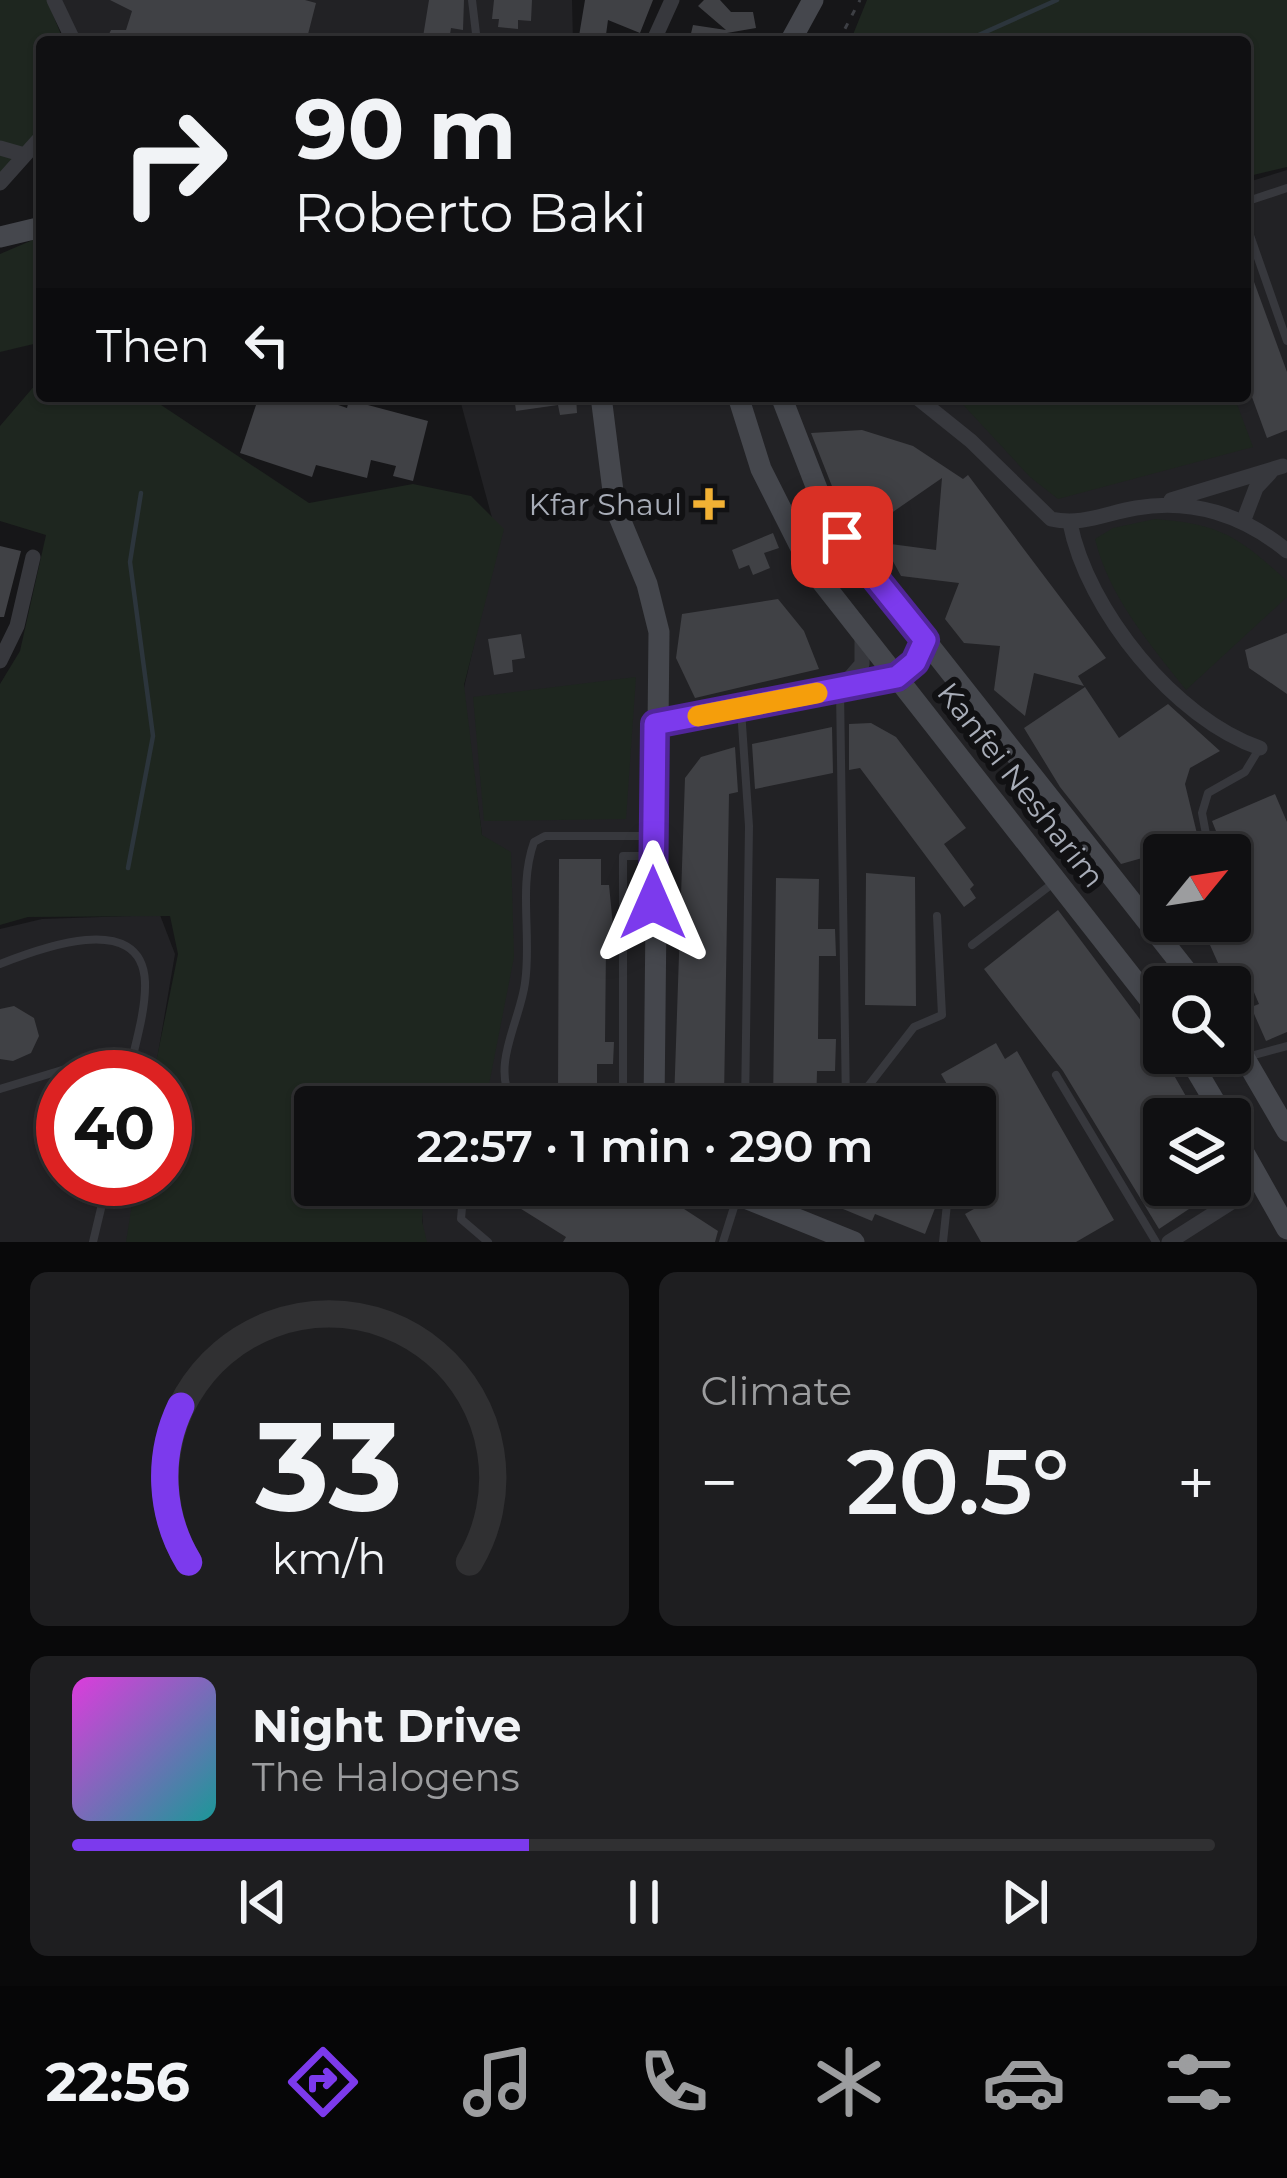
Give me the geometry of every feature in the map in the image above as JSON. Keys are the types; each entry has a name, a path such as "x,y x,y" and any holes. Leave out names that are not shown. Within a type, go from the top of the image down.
{"street":[{"path":"54,0 71,36"},
{"path":"655,36 672,0"},
{"path":"793,36 813,0"},
{"path":"0,183 36,141"},
{"path":"0,148 21,154"},
{"path":"0,237 36,228"},
{"path":"604,402 615,507 647,584 659,632 653,1086"},
{"name":"Kanfei Nesharim","path":"740,402 760,469 790,531 861,633 1143,991"},
{"name":"Kanfei Nesharim","path":"783,402 818,499 1182,966"},
{"path":"922,402 971,441 1036,508 1070,523 1151,506 1285,465"},
{"path":"1243,522 1256,488 1285,465"},
{"path":"1151,506 1204,508 1243,522 1287,551"},
{"path":"1070,523 1087,583 1168,689 1232,738 1260,748"},
{"path":"0,661 17,626 33,557"},
{"path":"840,688 862,664 861,633"},
{"path":"655,724 897,677 915,662 925,640"},
{"path":"1251,1067 1287,1131"},
{"path":"1251,1165 1287,1229"},
{"path":"774,1206 854,1242"},
{"path":"1169,1242 1226,1206"}],"lane":[{"path":"472,0 476,36"},
{"path":"1251,200 1287,188"},
{"path":"1251,238 1287,341"},
{"path":"840,688 849,1086"},
{"path":"740,708 749,826 745,1086"},
{"path":"1206,834 1202,813 1208,793 1245,772 1260,748"},
{"path":"505,1086 503,1067 526,980 525,875 534,842 545,836 654,846"},
{"path":"623,1086 622,856 654,846"},
{"path":"972,945 1058,880"},
{"path":"866,1086 914,1027 942,1015 938,916"},
{"path":"0,964 65,941 105,940 125,946 141,964 145,983 133,1050"},
{"path":"1251,1057 1287,1046"},
{"path":"1056,1075 1156,1242"},
{"path":"0,1089 36,1078"},
{"path":"93,1242 102,1206"},
{"path":"462,1206 461,1219 488,1242"},
{"path":"723,1242 735,1206"},
{"path":"943,1242 947,1206"}],"path":[{"path":"841,36 860,0"}],"shaded area":[{"path":"0,0 47,0 62,36 36,36 36,135 0,176"},
{"path":"57,0 572,0 573,36 72,36"},
{"path":"867,0 1287,0 1287,167 1251,176 1251,36 852,36"},
{"path":"1287,170 1287,1242 424,1242 421,1206 996,1206 996,1086 479,1086 483,842 463,692 498,540 461,402 1251,402 1251,181"},
{"path":"36,239 36,343 0,352 0,254"},
{"path":"36,384 36,402 157,402 309,503 413,484 471,496 504,529 464,685 482,835 511,852 514,957 489,1086 294,1086 294,1206 423,1206 427,1242 126,1242 132,1206 192,1206 192,1050 158,1050 178,954 170,916 28,917 0,925 0,684 20,651 46,535 0,521 0,426"},
{"path":"961,402 1236,402 1253,447 1058,499 1030,477"},
{"path":"1155,519 1228,535 1287,581 1287,597 1186,690 1120,600 1095,539 1113,528"},
{"path":"636,677 626,819 484,821 473,697"},
{"path":"160,915 175,954 159,1050 36,1050 36,1206 133,1206 127,1242 0,1242 0,929 42,919"}],"building":[{"path":"110,0 316,3 308,36 108,36 111,30 126,30 132,11"},
{"path":"429,0 464,0 463,30 451,28 450,36 423,36"},
{"path":"494,0 532,0 531,21 518,20 518,29 498,27 499,19 492,19"},
{"path":"585,0 653,0 640,33 608,20 606,36 579,36"},
{"path":"704,0 720,0 731,12 753,12 756,28 721,34 726,36 690,36 693,25 726,30 698,6"},
{"path":"1251,274 1287,372 1287,430 1267,438 1251,394"},
{"path":"257,402 330,402 347,408 348,402 357,402 428,421 413,481 393,476 396,466 371,460 367,478 316,465 312,477 240,453"},
{"path":"515,402 576,402 577,413 560,415 558,405 516,411"},
{"path":"862,430 913,446 963,479 968,475 1106,658 1078,676 1084,686 1034,673 1025,716 994,690 1000,646 964,643 945,619 959,583 901,576 883,543 936,550 942,478 861,534 841,509 811,433"},
{"path":"773,533 779,548 764,553 770,568 753,575 749,565 739,569 732,550"},
{"path":"0,546 21,551 4,617 0,617"},
{"path":"778,599 804,631 819,669 695,698 676,658 682,614"},
{"path":"1287,633 1287,694 1249,668 1245,650"},
{"path":"521,634 525,658 512,660 513,672 494,675 488,639"},
{"path":"1085,687 1119,738 1168,704 1220,751 1190,768 1185,784 1197,834 1143,834 1143,858 1121,864 1060,787 1024,728"},
{"path":"871,723 896,737 966,828 944,844 974,885 970,889 976,898 964,907 860,768 849,770 849,724"},
{"path":"832,727 833,773 755,789 752,744"},
{"path":"735,747 738,792 729,794 724,1086 675,1086 685,778 701,757"},
{"path":"1275,794 1287,822 1287,1032 1266,1041 1251,1007 1259,1004 1251,985 1251,966 1219,966 1209,942 1251,942 1251,834 1217,834 1212,821"},
{"path":"559,859 601,859 601,885 609,885 615,946 606,946 605,1042 614,1042 613,1064 597,1064 597,1086 558,1086"},
{"path":"866,873 915,877 916,1006 865,1005"},
{"path":"776,878 819,879 818,929 835,929 836,956 819,956 818,1039 836,1039 835,1071 817,1071 817,1086 773,1086"},
{"path":"1058,910 1143,1023 1143,1074 1173,1074 1187,1098 1143,1098 1143,1203 1063,1071 984,969"},
{"path":"14,1006 34,1018 39,1036 31,1053 13,1061 0,1059 0,1009"},
{"path":"996,1043 1005,1059 1017,1051 1114,1220 1076,1242 981,1242 965,1214 979,1206 996,1206 996,1086 948,1086 941,1074"},
{"path":"517,1206 679,1206 718,1231 715,1242 563,1242 566,1237"},
{"path":"936,1206 925,1234 875,1214 872,1221 843,1209"},
{"path":"1145,1206 1194,1206 1159,1229"}],"waterway":[{"path":"976,36 1057,0"},
{"path":"128,868 153,736 130,562 141,493"}],"slow traffic":[{"path":"698,716 817,693"}],"place":[{"name":"Kfar Shaul","path":"709,504"}],"route":[{"path":"653,903 655,724 897,677 919,655 925,640 842,537"}]}
